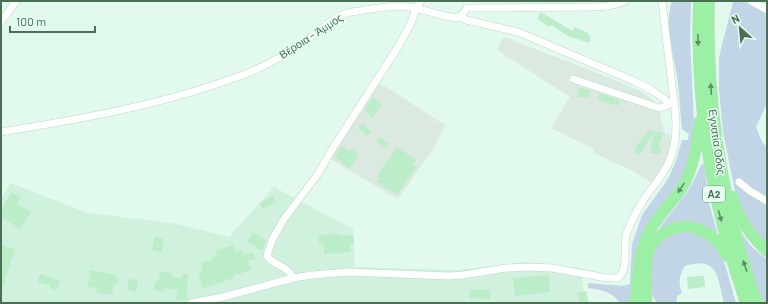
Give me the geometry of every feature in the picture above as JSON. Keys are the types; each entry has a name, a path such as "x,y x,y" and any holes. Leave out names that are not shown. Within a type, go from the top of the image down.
{"highway":[{"name":"Εγνατία Οδός","path":"699,1 698,40 702,109 715,195 728,246 746,303"},
{"name":"Εγνατία Οδός","path":"709,1 709,47 712,107 721,170 738,243 757,303"},
{"path":"635,303 640,266 647,236 654,223 682,187 688,175 696,153 702,109"},
{"path":"721,170 729,183 736,208 745,226 767,251"},
{"path":"649,300 646,276 649,250 660,236 680,226 690,226 707,233 724,251 737,276"}],"street":[{"path":"1,22 16,1"},
{"path":"293,278 290,272 272,261 267,256 272,240 284,219 318,174 331,151 398,47 421,1"},
{"name":"Βέροια - Άμμος","path":"1,132 84,118 167,99 238,77 268,64 289,52 306,41 327,24 345,14 396,4 457,18 461,16 467,8 590,7 607,6 624,1"},
{"path":"191,303 293,278 347,272 448,276 506,268 529,267 552,268 607,278 618,278 623,272 627,233 641,204 663,175 669,163 676,139 662,1"},
{"path":"752,1 767,10"},
{"path":"461,16 466,20 518,32 574,56 595,63 650,89 673,103"},
{"path":"573,79 659,108 673,103"},
{"path":"739,182 750,191 767,201"}],"shaded area":[{"path":"672,1 691,1 690,40 694,144 685,174 660,208 634,303 620,303 613,296 602,290 588,288 588,283 622,286 630,284 632,244 642,215 668,179 676,161 682,140 688,140 689,134 682,129 677,73 670,42 669,21"},
{"path":"745,1 767,14 767,103 756,127 762,142 767,147 767,247 759,238 737,201 723,132 719,89 719,57 733,2"},
{"path":"503,38 507,38 615,80 642,92 656,102 659,106 659,111 661,112 660,117 665,133 670,135 672,145 661,170 652,183 631,170 596,154 594,149 551,128 570,97 497,50"},
{"path":"378,83 445,125 435,146 398,199 330,159"},
{"path":"704,164 709,203 717,232 716,234 703,226 658,233 657,232 663,223 688,191 701,165"},
{"path":"11,183 88,213 173,223 229,237 274,187 353,229 355,267 457,270 525,262 581,268 585,303 1,303 1,199"},
{"path":"739,231 750,245 767,260 767,303 761,303"},
{"path":"687,232 702,236 715,244 725,264 736,303 724,303 718,277 715,271 710,266 696,263 685,266 681,273 680,286 682,293 677,296 676,303 657,303 652,292 651,282 651,270 654,253 657,246 662,241 677,234"}],"building":[{"path":"541,12 572,31 574,27 588,33 588,35 591,36 589,43 568,36 551,25 549,27 537,19"},
{"path":"578,87 590,90 589,98 577,97"},
{"path":"599,93 620,100 618,106 597,100"},
{"path":"373,97 382,104 372,118 364,110"},
{"path":"362,123 371,131 367,136 358,128"},
{"path":"648,130 663,133 661,141 658,145 661,147 660,155 650,153 654,133 639,155 635,154 636,147"},
{"path":"379,137 389,144 386,148 376,142"},
{"path":"342,146 350,152 351,149 359,154 350,169 334,156"},
{"path":"397,147 416,160 413,164 417,167 397,195 377,182 380,178 377,176"},
{"path":"12,192 21,197 17,203 31,213 20,229 1,217 1,210"},
{"path":"273,196 276,202 263,209 260,203"},
{"path":"253,232 266,241 262,251 247,241"},
{"path":"339,234 340,236 353,235 354,244 350,245 351,252 324,254 324,243 319,244 318,235"},
{"path":"154,237 163,238 162,252 152,250"},
{"path":"1,245 15,249 2,290 1,290"},
{"path":"234,245 236,252 242,250 243,255 253,252 255,259 248,261 251,270 233,276 234,278 203,288 198,273 203,271 201,263 212,260 211,258 217,256 215,251"},
{"path":"91,270 115,275 115,277 119,278 117,285 114,284 112,295 96,292 97,288 87,287"},
{"path":"160,272 172,273 171,277 182,278 183,273 188,274 187,300 176,300 177,290 164,288 163,292 154,290 155,281 158,282"},
{"path":"40,274 60,281 56,290 50,288 51,285 37,282"},
{"path":"549,275 550,292 515,296 513,278"},
{"path":"704,276 705,287 688,289 687,277"},
{"path":"129,279 138,280 136,292 127,289"},
{"path":"470,290 490,290 490,299 470,298"},
{"path":"586,291 589,303 579,303 577,293"}]}
